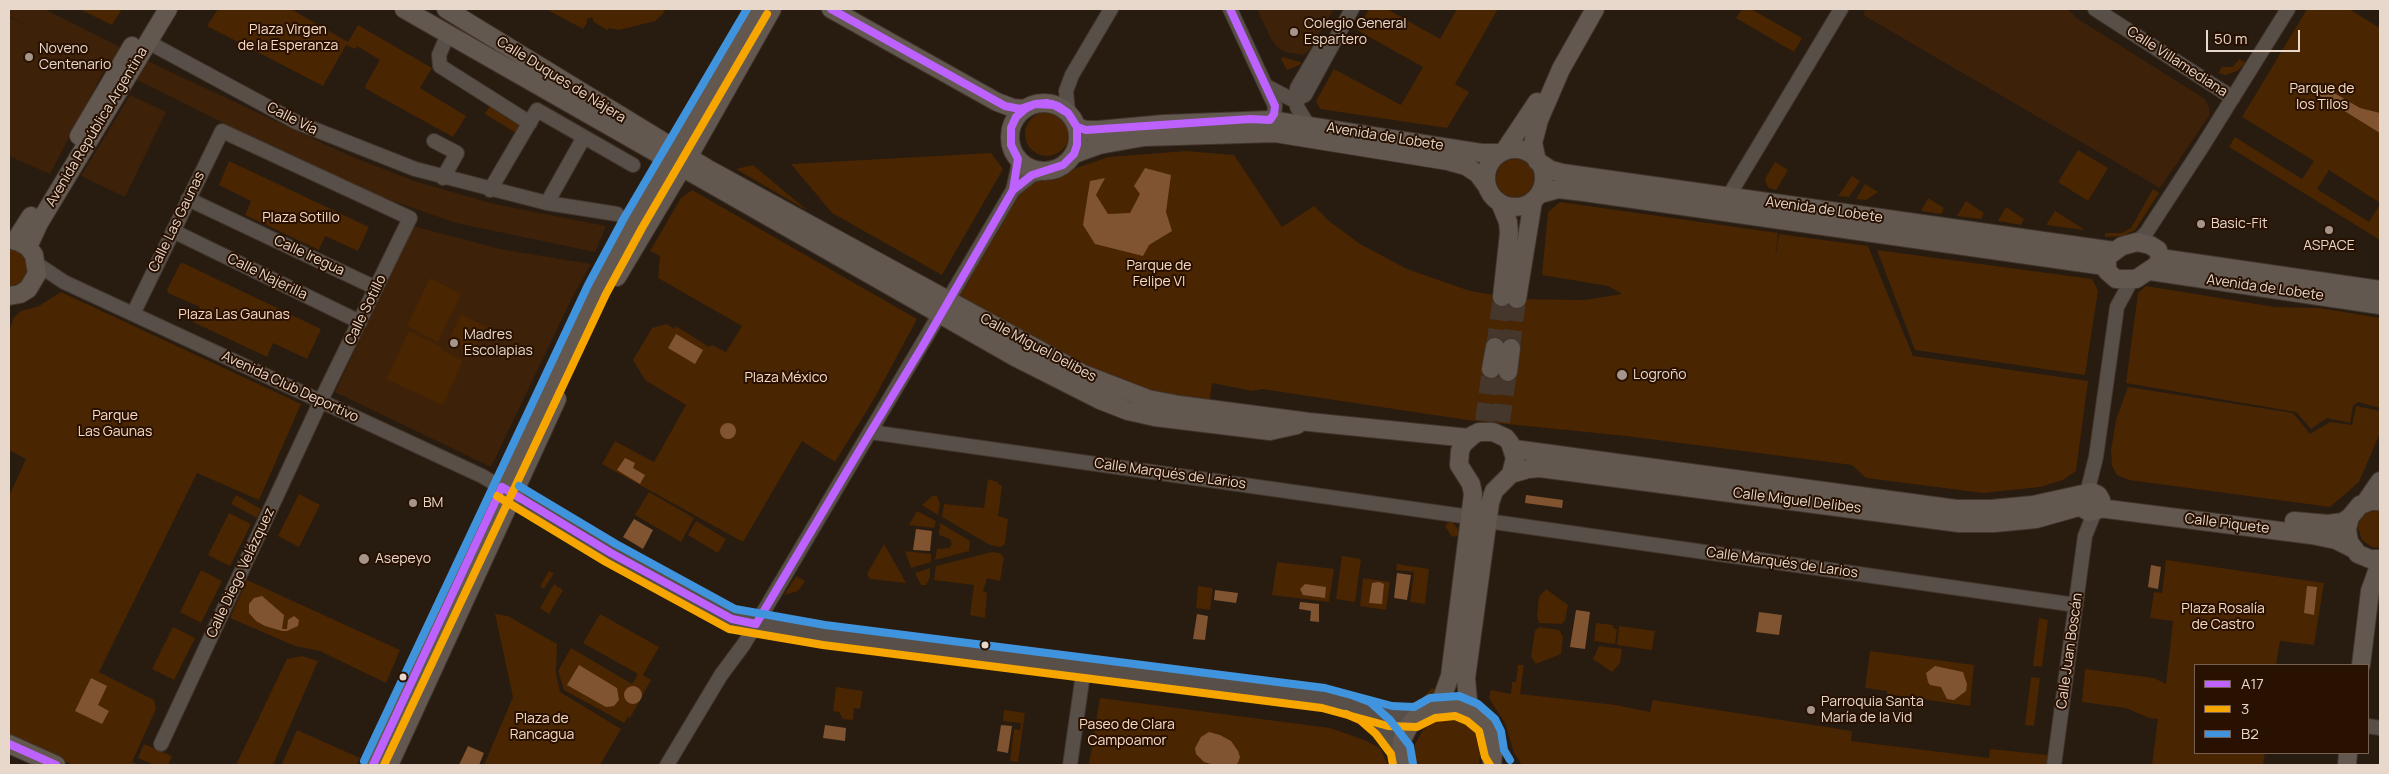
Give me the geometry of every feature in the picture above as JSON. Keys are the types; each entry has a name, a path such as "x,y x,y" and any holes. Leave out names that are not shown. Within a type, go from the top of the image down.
{"main road":[{"name":"Avenida República Argentina","path":"145,40 155,9"},
{"name":"Avenida República Argentina","path":"17,243 39,223 112,92 145,40 168,9"},
{"name":"Calle Duques de Nájera","path":"404,9 448,34 680,154"},
{"name":"Calle Duques de Nájera","path":"446,9 680,154"},
{"path":"680,154 758,9"},
{"path":"389,765 598,289 680,154 772,9"},
{"path":"831,9 997,102 1013,108 1025,109"},
{"path":"1561,69 1534,133 1533,143 1537,161 1544,175 1536,197 1510,298 1508,222 1500,205 1492,197 1486,185 1488,166 1502,151 1561,69 1595,9"},
{"path":"997,102 1010,119 1011,145 1018,159 1030,168 1048,171 1064,165 1074,154 1078,145 1072,120"},
{"path":"1011,128 1016,117 1025,109 1035,104 1047,103 1058,106 1072,120 1086,130 1164,124 1273,126"},
{"name":"Avenida de Lobete","path":"1273,126 1308,125 1480,153 1502,151"},
{"path":"1074,154 1099,145 1144,137 1273,126"},
{"name":"Avenida de Lobete","path":"1273,126 1448,161 1466,166 1478,174 1486,185"},
{"path":"1502,151 1517,149 1527,152 1537,161"},
{"name":"Calle Miguel Delibes","path":"680,154 945,306 1083,374 1140,396 1179,405 1464,439"},
{"name":"Avenida de Lobete","path":"1537,161 1551,170 1562,173 1728,197 2110,264"},
{"name":"Avenida de Lobete","path":"1536,197 1558,189 1584,192 2110,264"},
{"path":"1500,205 1516,208 1536,197"},
{"path":"2137,242 2150,245 2156,260 2131,281 2116,279 2110,264 2122,246 2137,242"},
{"path":"11,298 28,290 34,282 37,264 17,243"},
{"name":"Avenida de Lobete","path":"2156,260 2380,290"},
{"name":"Avenida de Lobete","path":"2156,260 2380,305"},
{"name":"Calle Miguel Delibes","path":"945,306 1015,357 1075,388 1128,411 1155,417 1270,431 1309,422"},
{"path":"1499,370 1503,348"},
{"path":"1402,757 1405,732 1416,717 1432,708 1442,698 1450,676 1479,519 1492,497 1515,466 1512,446 1504,433 1493,422 1464,439 1459,465 1473,494 1479,519 1466,678 1467,696 1472,712"},
{"path":"1464,439 1479,432 1493,432 1506,438 1512,446"},
{"name":"Calle Miguel Delibes","path":"1512,446 1956,509 1991,510 2033,505 2091,502"},
{"name":"Calle Miguel Delibes","path":"1507,478 1528,468 1553,469 1958,523 1994,524 2036,519 2091,502"},
{"path":"1467,479 1483,487 1507,478"},
{"path":"2361,664 2370,591 2369,570 2357,552 2347,530 2354,510 2372,502 2380,481"},
{"path":"373,765 508,491"},
{"name":"Calle Piquete","path":"2091,502 2313,524 2336,524 2350,517"},
{"name":"Calle Piquete","path":"2091,502 2312,535 2336,540 2357,552 2380,561"},
{"path":"2370,591 2380,561"},
{"path":"1432,708 1457,706 1472,712 1480,718 1491,734 1496,761"},
{"path":"9,744 56,765"}],"street":[{"path":"1072,120 1066,91 1072,75 1111,9"},
{"path":"1230,9 1275,106 1273,126"},
{"path":"1308,125 1300,114 1296,100 1297,88 1342,9"},
{"path":"1266,86 1285,97 1296,100 1305,96 1352,9"},
{"path":"1728,197 1840,9"},
{"name":"Calle Villamediana","path":"2095,9 2233,98"},
{"path":"2137,242 2160,212 2288,9"},
{"path":"448,34 439,55 440,66 530,123"},
{"name":"Calle Vía","path":"145,40 319,133 443,178 547,203 617,214"},
{"path":"490,190 537,110 633,165"},
{"name":"Calle Las Gaunas","path":"133,314 222,131 410,218"},
{"path":"547,203 584,137"},
{"path":"434,141 457,153 443,178"},
{"path":"667,765 721,675 756,624 945,306 1012,190 1018,168 1018,159"},
{"path":"1012,190 1032,175 1048,171"},
{"name":"Calle Iregua","path":"188,199 376,288"},
{"path":"2156,260 2155,234 2160,212"},
{"name":"Calle Sotillo","path":"321,402 410,218"},
{"name":"Calle Najerilla","path":"173,231 360,322"},
{"name":"Avenida Club Deportivo","path":"37,264 64,282 482,476 611,553 732,619 824,635 1324,698 1365,711 1390,716 1416,717"},
{"name":"Calle Juan Boscán","path":"2054,765 2117,306 2110,264"},
{"name":"Avenida Club Deportivo","path":"34,282 47,279 64,282"},
{"name":"Calle Juan Boscán","path":"2117,306 2131,281"},
{"name":"Calle Diego Velázquez","path":"160,744 321,402"},
{"name":"Calle Marqués de Larios","path":"870,432 2076,605"},
{"path":"1070,765 1084,667"},
{"path":"1365,711 1383,727 1402,757"}],"shaded area":[{"path":"9,9 44,9 160,67 348,155 414,181 494,204 606,226 595,252 456,223 350,186 107,65 50,174 9,156 9,17 24,24 9,16"},
{"name":"Colegio General Espartero","path":"1257,9 1334,9 1309,51 1303,55 1285,52 1278,48 1271,39"},
{"path":"1866,9 2067,9 2078,19 2205,99 2209,107 2209,116 2160,188 1863,15"},
{"path":"2317,83 2360,108 2380,113 2380,133 2312,91"},
{"path":"130,95 166,112 125,197 81,176"},
{"path":"1145,168 1171,175 1166,212 1172,231 1149,245 1143,256 1095,244 1083,225 1090,181 1105,178 1096,195 1108,214 1130,213 1140,194 1134,186"},
{"name":"Madres Escolapias","path":"413,226 500,249 591,264 571,300 491,467 335,392"},
{"path":"676,334 703,350 695,364 668,348"},
{"path":"728,423 736,431 728,439 720,431"},
{"path":"625,458 635,463 633,468 645,475 640,484 617,470"},
{"path":"1526,495 1563,500 1562,508 1525,503"},
{"path":"634,519 653,530 643,549 623,537"},
{"path":"916,529 932,531 930,551 913,550"},
{"path":"2151,565 2161,567 2158,589 2148,587"},
{"path":"1397,573 1411,575 1407,600 1394,598"},
{"path":"1379,582 1384,584 1382,604 1369,603 1372,583"},
{"path":"1305,584 1326,587 1325,598 1303,595 1300,589"},
{"path":"2307,586 2317,587 2314,615 2304,613"},
{"path":"1215,590 1238,593 1236,603 1214,600"},
{"path":"262,596 284,615 282,629 287,629 288,620 294,616 299,620 298,626 282,631 256,621 249,613 249,604 254,598"},
{"path":"1300,602 1319,604 1319,622 1310,621 1311,611 1299,609"},
{"path":"1576,610 1590,612 1585,649 1570,647"},
{"path":"1759,612 1782,615 1779,635 1756,632"},
{"path":"1197,614 1208,616 1205,640 1193,639"},
{"path":"579,665 617,688 619,700 614,706 606,707 567,685"},
{"path":"1935,666 1963,672 1967,684 1966,691 1954,700 1947,699 1941,687 1930,685 1928,682 1926,673"},
{"path":"91,678 107,686 98,705 109,711 102,724 75,711"},
{"path":"633,686 639,689 642,695 639,701 633,704 627,701 624,695 627,689"},
{"path":"825,725 846,728 845,741 823,738"},
{"path":"1001,725 1012,726 1008,753 997,751"},
{"path":"1209,732 1231,741 1240,757 1238,763 1235,765 1214,765 1204,762 1196,754 1195,748 1201,737"},
{"path":"468,746 484,753 479,765 459,765"}],"green space":[{"path":"79,9 122,9 112,25"},
{"name":"Plaza Virgen de la Esperanza","path":"218,9 291,9 348,42 358,25 432,68 420,88 466,116 453,137 366,89 365,86 380,60 357,46 355,49 346,45 323,86 207,26"},
{"path":"546,9 666,9 655,21 619,30 609,28 607,30 594,22 592,17 587,19 583,29"},
{"path":"1369,9 1387,9 1440,39 1457,9 1498,9 1455,84 1469,92 1447,128 1320,109 1316,101 1334,69 1401,105 1423,67 1357,30"},
{"path":"1742,9 1751,9 1802,38 1794,52 1736,18"},
{"name":"Parque de los Tilos","path":"2307,9 2349,9 2380,28 2380,203 2329,170 2317,189 2369,222 2380,204 2380,240 2229,147 2235,137 2302,179 2314,161 2242,117"},
{"path":"1283,57 1302,64 1287,70 1281,59"},
{"path":"2239,59 2246,63 2237,71 2226,75 2218,73 2222,67 2233,67"},
{"path":"491,104 522,123 516,133 485,114"},
{"path":"1051,112 1063,118 1068,125 1068,143 1063,150 1056,155 1043,156 1035,153 1028,146 1025,130 1028,122 1035,115"},
{"path":"2078,150 2108,168 2088,201 2058,182"},
{"name":"Parque de Felipe VI","path":"1186,151 1234,155 1282,227 1314,206 1329,221 1360,244 1407,269 1470,291 1517,299 1584,300 1622,294 1608,286 1542,275 1548,212 1560,202 1778,233 1775,261 1779,234 1868,246 1913,356 2088,381 2076,471 2063,480 2040,487 1983,493 1866,478 1852,465 1626,436 1467,420 1262,389 1253,391 1212,383 1209,407 1148,399 949,300 1013,190 1108,157"},
{"path":"991,153 1003,169 942,275 832,213 791,164"},
{"path":"1515,159 1529,164 1534,178 1529,192 1515,197 1501,192 1496,178 1501,164"},
{"name":"Plaza Sotillo","path":"229,161 369,227 358,251 325,236 319,250 245,215 251,201 219,185"},
{"path":"1775,162 1788,170 1776,190 1769,188 1765,182"},
{"path":"753,165 808,211 736,169"},
{"path":"1852,176 1860,181 1849,197 1838,196"},
{"path":"1865,184 1878,192 1866,200 1856,199"},
{"path":"2153,189 2159,193 2135,230 2122,236 2105,237 2105,233 2122,233 2131,228"},
{"name":"Plaza México","path":"692,190 917,319 874,399 835,462 802,441 743,542 602,464 615,441 654,462 686,405 645,380 633,360 652,328 667,324 674,329 676,326 709,347 712,345 726,352 742,326 658,278 660,256 650,251 681,198"},
{"path":"1928,198 1944,208 1941,214 1921,211"},
{"path":"1966,201 1984,213 1981,219 1957,216"},
{"path":"2006,207 2024,219 2021,225 1998,221"},
{"path":"2055,211 2085,230 2046,225"},
{"path":"9,249 20,251 24,255 27,261 28,273 21,283 9,286"},
{"path":"1877,250 2092,279 2098,291 2085,375 1915,350"},
{"name":"Plaza Las Gaunas","path":"183,263 321,329 307,359 273,343 267,357 193,322 200,307 168,293 167,290 180,264"},
{"path":"430,278 461,294 438,342 407,326"},
{"path":"2146,286 2275,307 2320,308 2380,318 2380,408 2358,402 2353,406 2350,423 2327,418 2311,429 2296,412 2126,383 2138,293"},
{"name":"Parque Las Gaunas","path":"61,292 301,404 259,500 197,473 99,672 154,700 156,709 132,762 139,765 73,765 9,736 9,496 26,459 9,450 9,331 14,317 21,311 39,306"},
{"path":"461,314 486,327 473,351 449,339"},
{"path":"409,331 442,347 441,350 463,360 443,405 386,379"},
{"path":"2128,387 2293,413 2310,434 2330,422 2352,425 2356,406 2380,411 2380,433 2359,482 2330,507 2129,480 2117,475 2112,466 2111,451 2116,420"},
{"path":"988,479 998,482 1002,486 998,516 1008,519 1005,544 1001,547 990,545 942,517 944,504 984,508"},
{"path":"649,492 694,518 681,542 635,515"},
{"path":"299,494 320,505 299,547 278,536"},
{"path":"236,495 261,509 257,518 231,504"},
{"path":"932,496 937,496 940,504 938,515 922,505"},
{"path":"2380,510 2380,548 2372,547 2362,540 2358,528 2359,522 2366,513"},
{"path":"917,511 936,521 934,528 909,525"},
{"path":"229,513 251,524 230,566 208,555"},
{"path":"1451,520 1461,535 1452,537 1445,526"},
{"path":"696,521 726,539 718,553 688,535"},
{"path":"940,523 970,541 969,551 935,560 937,549 949,548 952,544 950,539 939,535"},
{"path":"884,544 906,583 870,579 867,574"},
{"path":"905,551 931,554 931,562 911,568"},
{"path":"992,552 1000,553 1004,558 1000,581 987,578 983,591 987,593 985,618 970,615 974,585 934,580 936,566"},
{"path":"1342,556 1361,559 1355,602 1336,599"},
{"name":"Plaza Rosalía de Castro","path":"2166,560 2324,583 2314,645 2280,641 2276,664 2194,664 2194,754 2265,754 2263,765 2152,765 2158,719 2149,718 2126,708 2082,702 2085,669 2154,678 2166,684 2173,621 2150,618 2154,592 2162,593"},
{"path":"1277,562 1334,569 1329,602 1272,595"},
{"path":"1397,564 1429,569 1425,604 1410,602 1414,572 1396,570"},
{"path":"930,568 930,577 926,585 921,585 915,573"},
{"path":"201,570 222,581 201,623 180,612"},
{"path":"549,571 554,573 544,589 540,586"},
{"path":"796,576 805,581 798,591 784,595"},
{"path":"1363,578 1390,582 1386,610 1360,606"},
{"path":"247,580 400,650 386,683 320,651 295,646 230,618"},
{"path":"554,584 563,590 549,614 540,608"},
{"path":"1198,586 1213,588 1210,610 1196,608"},
{"path":"1546,589 1568,605 1565,620 1562,624 1539,623 1537,616 1539,597"},
{"name":"Plaza de Rancagua","path":"495,614 508,616 557,644 556,673 560,692 621,729 600,765 484,765 513,697"},
{"path":"600,614 659,647 643,675 651,680 630,718 628,717 624,723 564,690 558,671 571,648 632,684 638,674 583,643"},
{"path":"2039,618 2048,620 2042,667 2033,666"},
{"path":"1596,623 1613,625 1613,628 1617,629 1615,644 1594,641"},
{"path":"1619,626 1655,631 1652,650 1617,645"},
{"path":"173,627 195,638 174,680 152,669"},
{"path":"1539,627 1559,630 1563,637 1561,654 1536,664 1531,657 1535,631"},
{"path":"1599,646 1622,649 1620,663 1612,672 1593,659"},
{"path":"1870,651 1974,665 1970,706 1887,694 1887,691 1865,688"},
{"path":"302,656 318,661 273,765 236,765 287,659"},
{"path":"1518,665 1524,665 1520,694 1616,705 1650,712 1653,700 1852,731 1851,741 1989,758 1990,749 2048,755 2046,765 1522,765 1514,753 1505,723 1489,698 1491,690 1511,694 1512,682 1516,682"},
{"path":"2031,677 2040,678 2034,726 2025,725"},
{"path":"836,687 863,691 860,709 854,708 853,720 843,719 839,712 833,711"},
{"path":"1432,688 1438,690 1421,707 1408,711 1408,704 1421,699"},
{"name":"Paseo de Clara Campoamor","path":"1100,698 1330,728 1380,748 1388,765 1089,764"},
{"path":"1004,710 1025,713 1018,762 1010,761 1014,729 1020,730 1021,723 1003,721"},
{"path":"1451,718 1465,723 1476,734 1481,748 1479,765 1417,765 1415,744 1423,730 1435,721"},
{"path":"297,730 360,758 357,765 282,764"},
{"path":"144,744 172,756 168,765 154,765 138,758"}],"tunnel":[{"path":"1495,347 1502,297"},
{"path":"1511,348 1517,299"},
{"path":"1484,421 1491,369"},
{"path":"1501,422 1508,372"}],"transit line":[{"name":"B2","path":"364,761 588,285 624,218 747,9"},
{"name":"A17","path":"831,9 1005,106 1020,109 1035,104 1055,105"},
{"name":"A17","path":"1052,104 1068,113 1077,127 1086,130 1250,119 1270,120 1274,114 1275,106 1230,9"},
{"name":"3","path":"384,765 606,294 642,228 767,14"},
{"name":"A17","path":"1047,103 1058,106 1068,113 1077,127 1077,145 1074,154 1063,165 1032,175 1013,190 1018,159 1011,145 1011,128 1016,117 1025,109 1035,104 1047,103"},
{"name":"A17","path":"922,347 1013,190"},
{"name":"A17","path":"922,347 1013,190"},
{"name":"A17","path":"859,451 922,347"},
{"name":"A17","path":"859,451 922,347"},
{"name":"A17","path":"859,451 771,599 756,624 859,451"},
{"name":"B2","path":"519,486 616,544 735,609 825,625 1325,688 1392,706 1414,707 1430,698 1459,696 1478,704 1495,719 1501,731 1504,750 1510,760"},
{"name":"A17","path":"373,765 502,487 611,553 732,619 756,624"},
{"name":"3","path":"497,496 606,562 729,629 823,645 1322,708 1388,726 1417,727 1435,718 1455,716 1467,721 1479,731 1485,757 1490,765"},
{"name":"B2","path":"1354,696 1370,702 1390,720 1410,746 1413,764"},
{"name":"3","path":"1346,714 1360,720 1376,734 1391,754 1393,765"},
{"name":"A17","path":"9,744 56,765"}],"place":[{"name":"Colegio General Espartero","path":"1294,32"},
{"name":"Noveno Centenario","path":"29,57"},
{"name":"Basic-Fit","path":"2201,224"},
{"name":"ASPACE","path":"2329,230"},
{"name":"Madres Escolapias","path":"454,343"},
{"name":"Logroño","path":"1622,375"},
{"name":"BM","path":"413,503"},
{"name":"Asepeyo","path":"364,559"},
{"name":"Parroquia Santa María de la Vid","path":"1811,710"}]}
